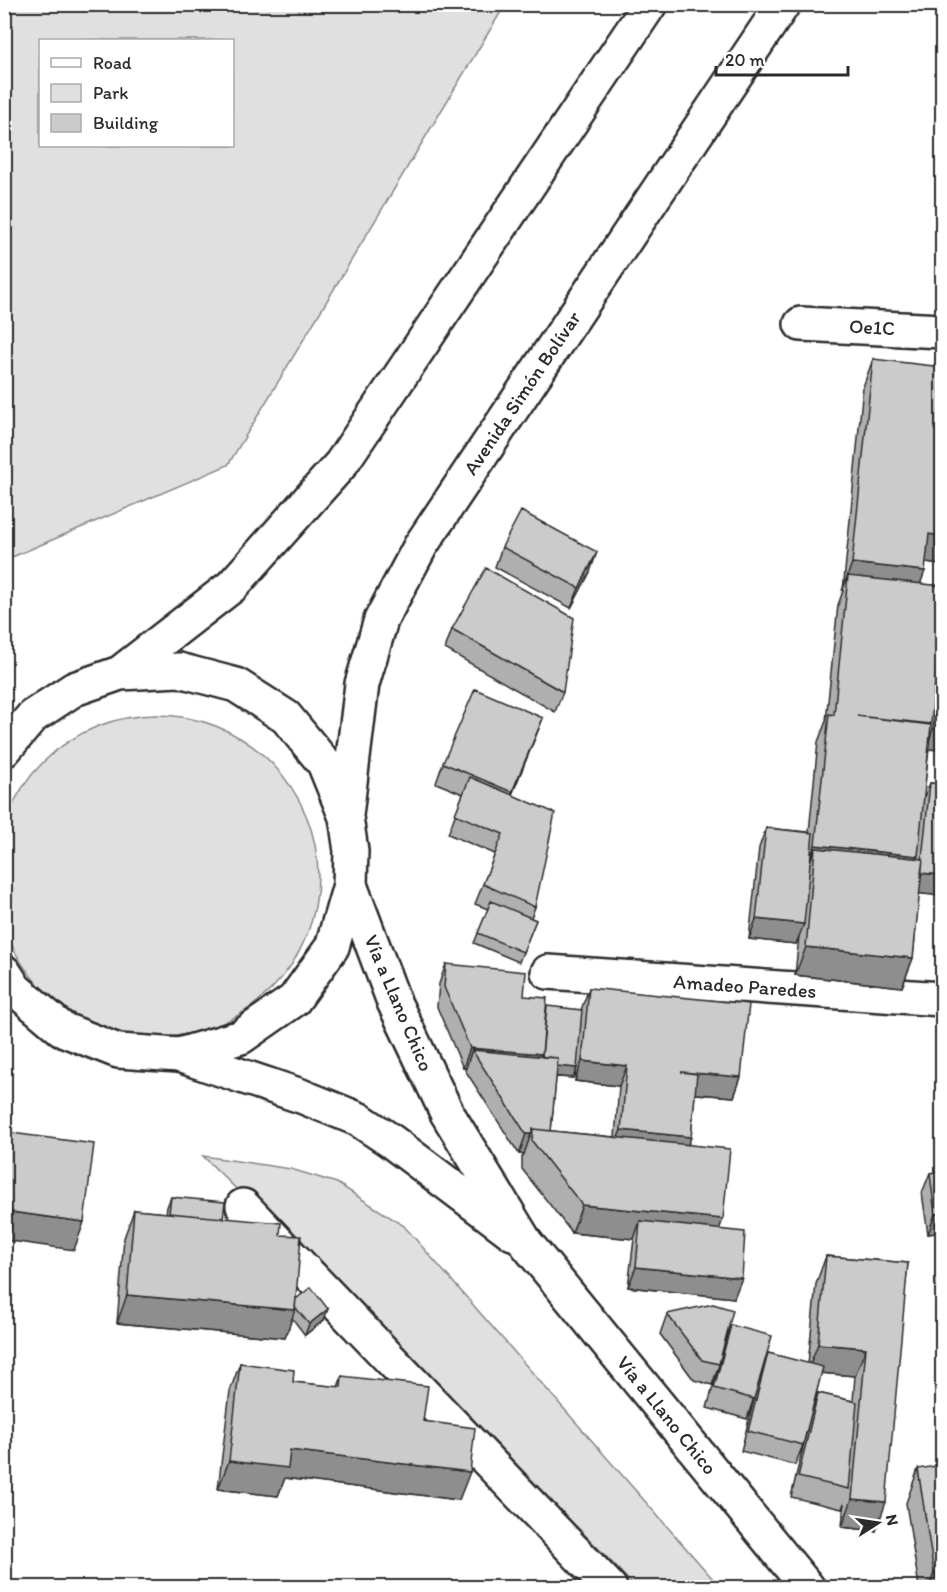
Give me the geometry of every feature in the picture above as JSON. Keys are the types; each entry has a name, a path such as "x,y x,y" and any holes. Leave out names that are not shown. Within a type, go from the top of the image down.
{"main road":[{"path":"120,673 232,586 341,464 650,4"},
{"name":"Avenida Simón Bolívar","path":"346,817 362,684 381,620 421,545 783,4"},
{"name":"Oe1C","path":"801,324 942,331"},
{"path":"4,750 19,721 74,689 120,673 179,670 236,685 286,717 324,763 346,817 351,850 350,885 332,947 294,1000 241,1037 179,1055 118,1051 62,1029 8,982"},
{"name":"Vía a Llano Chico","path":"350,885 394,1002 447,1113 526,1243 808,1587"},
{"name":"Amadeo Paredes","path":"548,972 942,999"},
{"name":"Vía a Llano Chico","path":"179,1055 301,1096 358,1119 391,1141 526,1243"},
{"path":"243,1206 610,1587"}],"green space":[{"path":"5,4 505,5 228,465 5,560"},
{"path":"157,715 188,718 233,734 246,742 271,762 299,800 311,829 317,860 315,907 299,952 291,965 271,990 246,1010 204,1030 188,1034 157,1037 126,1034 81,1018 68,1010 43,990 23,965 3,923 -1,907 -1,845 15,800 23,787 43,762 68,742 110,722 126,718"},
{"path":"203,1156 291,1169 337,1183 404,1226 720,1587 635,1587"}],"building":[{"path":"873,359 942,367 942,536 929,534 925,571 852,563"},
{"path":"521,511 597,552 579,588 502,547"},
{"path":"486,568 574,618 563,692 452,629"},
{"path":"848,576 942,586 931,724 857,716 931,725 918,856 815,845 829,714 834,715"},
{"path":"942,631 942,730 933,729"},
{"path":"475,689 543,718 512,792 443,763"},
{"path":"470,777 555,813 535,907 483,884 503,834 455,814"},
{"path":"930,783 942,784 942,875 921,873"},
{"path":"766,828 813,833 804,924 756,919"},
{"path":"815,848 923,859 913,958 806,947"},
{"path":"491,901 536,920 523,952 478,933"},
{"path":"446,964 526,972 524,996 547,998 542,1054 470,1048 444,987"},
{"path":"589,988 749,1004 741,1077 681,1072 697,1074 691,1137 621,1130 627,1066 582,1061"},
{"path":"547,1006 582,1010 577,1068 557,1066 558,1058 542,1057"},
{"path":"472,1050 558,1058 551,1131 533,1129 531,1134 526,1134"},
{"path":"533,1129 730,1149 723,1219 582,1205 532,1141"},
{"path":"4,1132 94,1144 84,1222 4,1211"},
{"path":"942,1171 942,1213 935,1214 930,1173"},
{"path":"171,1197 225,1202 223,1218 169,1213"},
{"path":"134,1210 281,1223 280,1235 301,1236 295,1310 127,1295"},
{"path":"640,1221 745,1232 742,1278 636,1267"},
{"path":"826,1256 908,1263 886,1502 852,1499 866,1348 818,1344"},
{"path":"311,1287 328,1309 309,1324 295,1307 296,1299"},
{"path":"713,1304 733,1310 719,1364 702,1360 667,1314"},
{"path":"731,1325 772,1336 754,1399 714,1388"},
{"path":"768,1353 823,1367 803,1445 748,1431"},
{"path":"240,1363 294,1370 293,1382 341,1387 342,1376 428,1386 423,1421 475,1428 470,1472 290,1450 288,1468 229,1461"},
{"path":"818,1393 857,1402 849,1489 798,1477"},
{"path":"942,1465 942,1572 934,1573 918,1469"}]}
